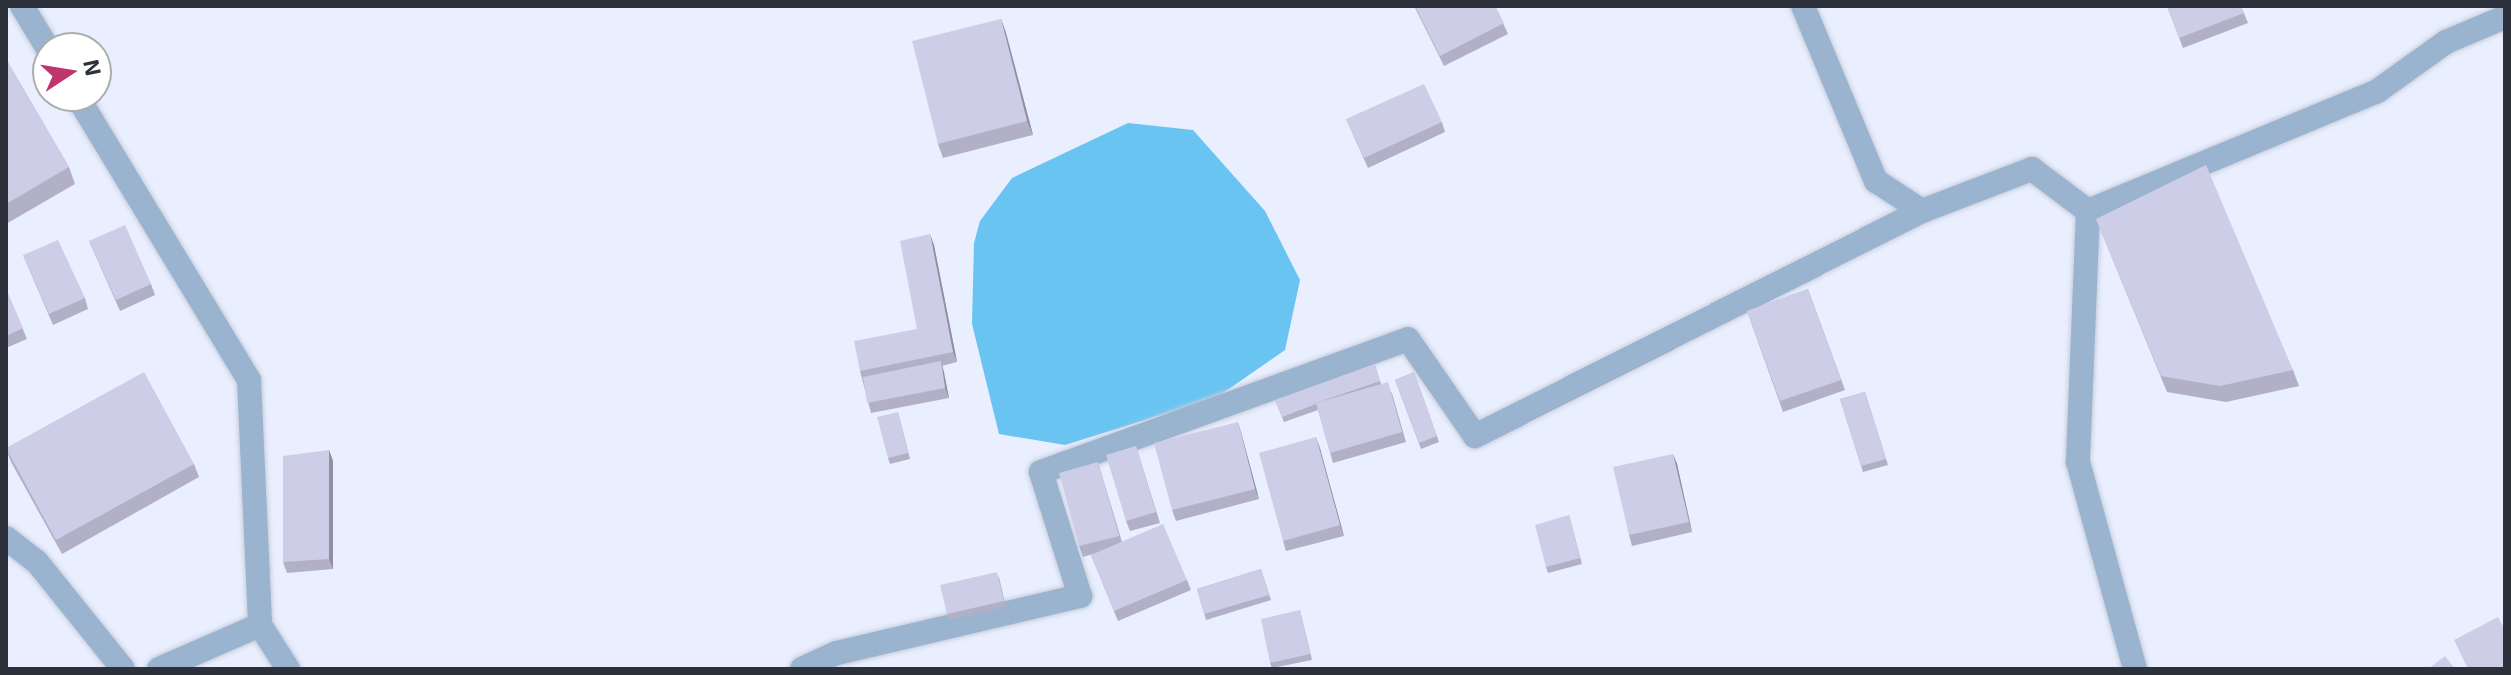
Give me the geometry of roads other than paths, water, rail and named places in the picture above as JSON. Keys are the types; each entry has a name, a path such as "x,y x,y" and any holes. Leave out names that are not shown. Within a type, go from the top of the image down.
{"street":[{"path":"22,6 38,32"},
{"path":"1803,6 1876,181 1922,211"},
{"path":"2088,211 2376,92 2446,42 2505,17"},
{"path":"87,112 249,380 260,625 288,669"},
{"path":"802,669 837,653 1080,596 1041,472 1408,339 1475,436 1922,211 2032,169 2088,211"},
{"path":"2088,211 2078,462 2135,669"},
{"path":"6,538 37,562 123,669"},
{"path":"159,669 260,625"}],"water":[{"path":"1128,123 1193,130 1265,211 1300,280 1285,350 1216,398 1065,445 999,434 972,324 974,243 980,221 1012,178"}]}
